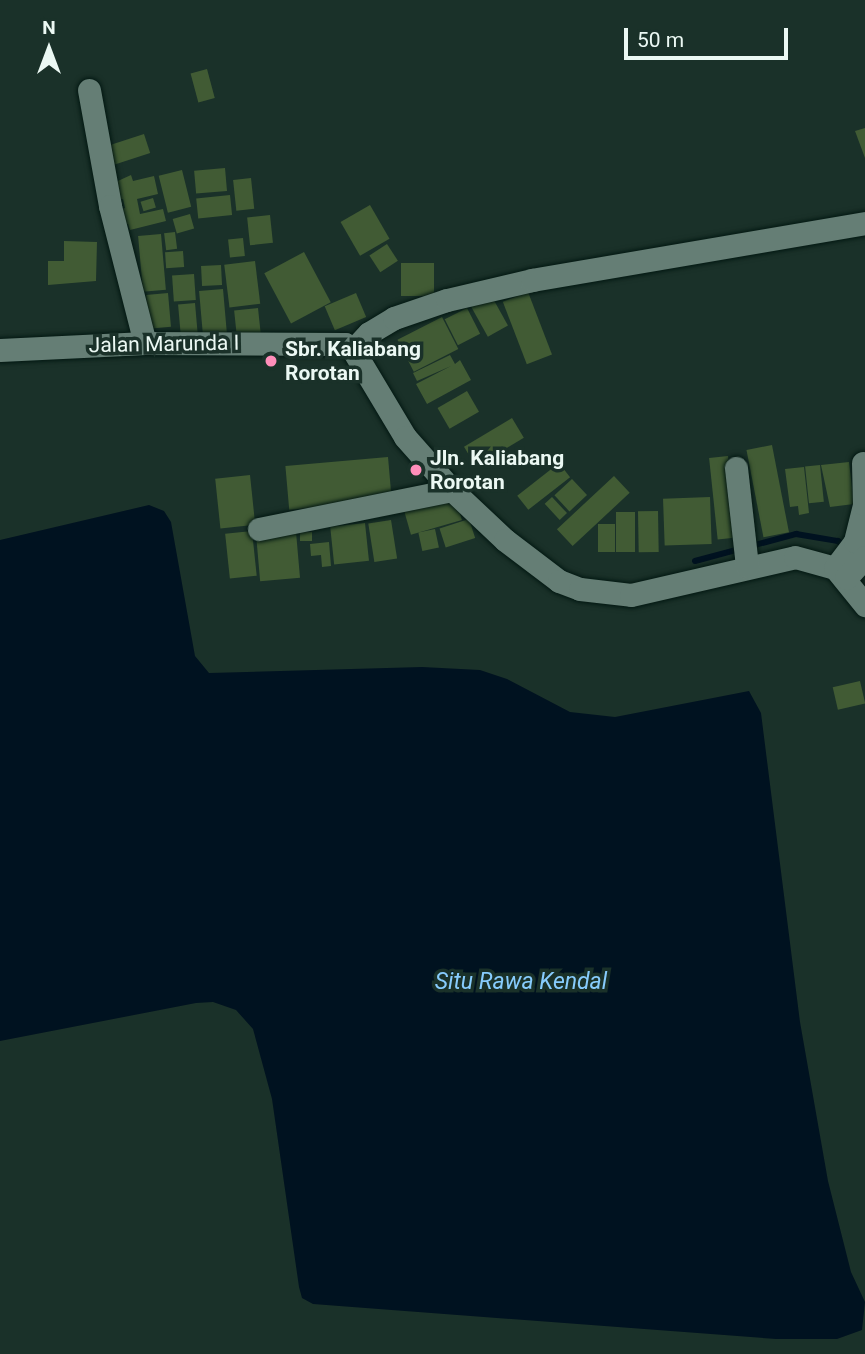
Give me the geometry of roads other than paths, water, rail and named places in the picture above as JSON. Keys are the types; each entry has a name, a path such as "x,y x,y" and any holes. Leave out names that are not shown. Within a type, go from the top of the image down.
{"street":[{"path":"89,90 110,206 145,343"},
{"path":"850,561 745,552 631,595 580,589 536,565 452,490 405,437 353,350 369,333 394,318 532,280 865,223"},
{"name":"Jalan Marunda I","path":"0,350 145,343 329,343 353,350"},
{"path":"863,463 864,504 850,561 865,605"},
{"path":"736,468 745,552"},
{"path":"259,529 452,490"}],"water":[{"name":"Situ Rawa Kendal","path":"149,505 164,511 171,522 195,656 209,673 422,667 480,670 507,679 570,712 615,717 749,691 761,713 800,1022 828,1181 851,1272 865,1302 862,1330 837,1339 776,1339 313,1304 302,1298 299,1287 272,1099 253,1029 236,1010 213,1002 196,1003 0,1041 0,540"}],"waterway":[{"path":"695,561 796,534 838,541 845,547"}],"place":[{"name":"Sbr. Kaliabang Rorotan","path":"271,361"},
{"name":"Jln. Kaliabang Rorotan","path":"416,470"}]}
